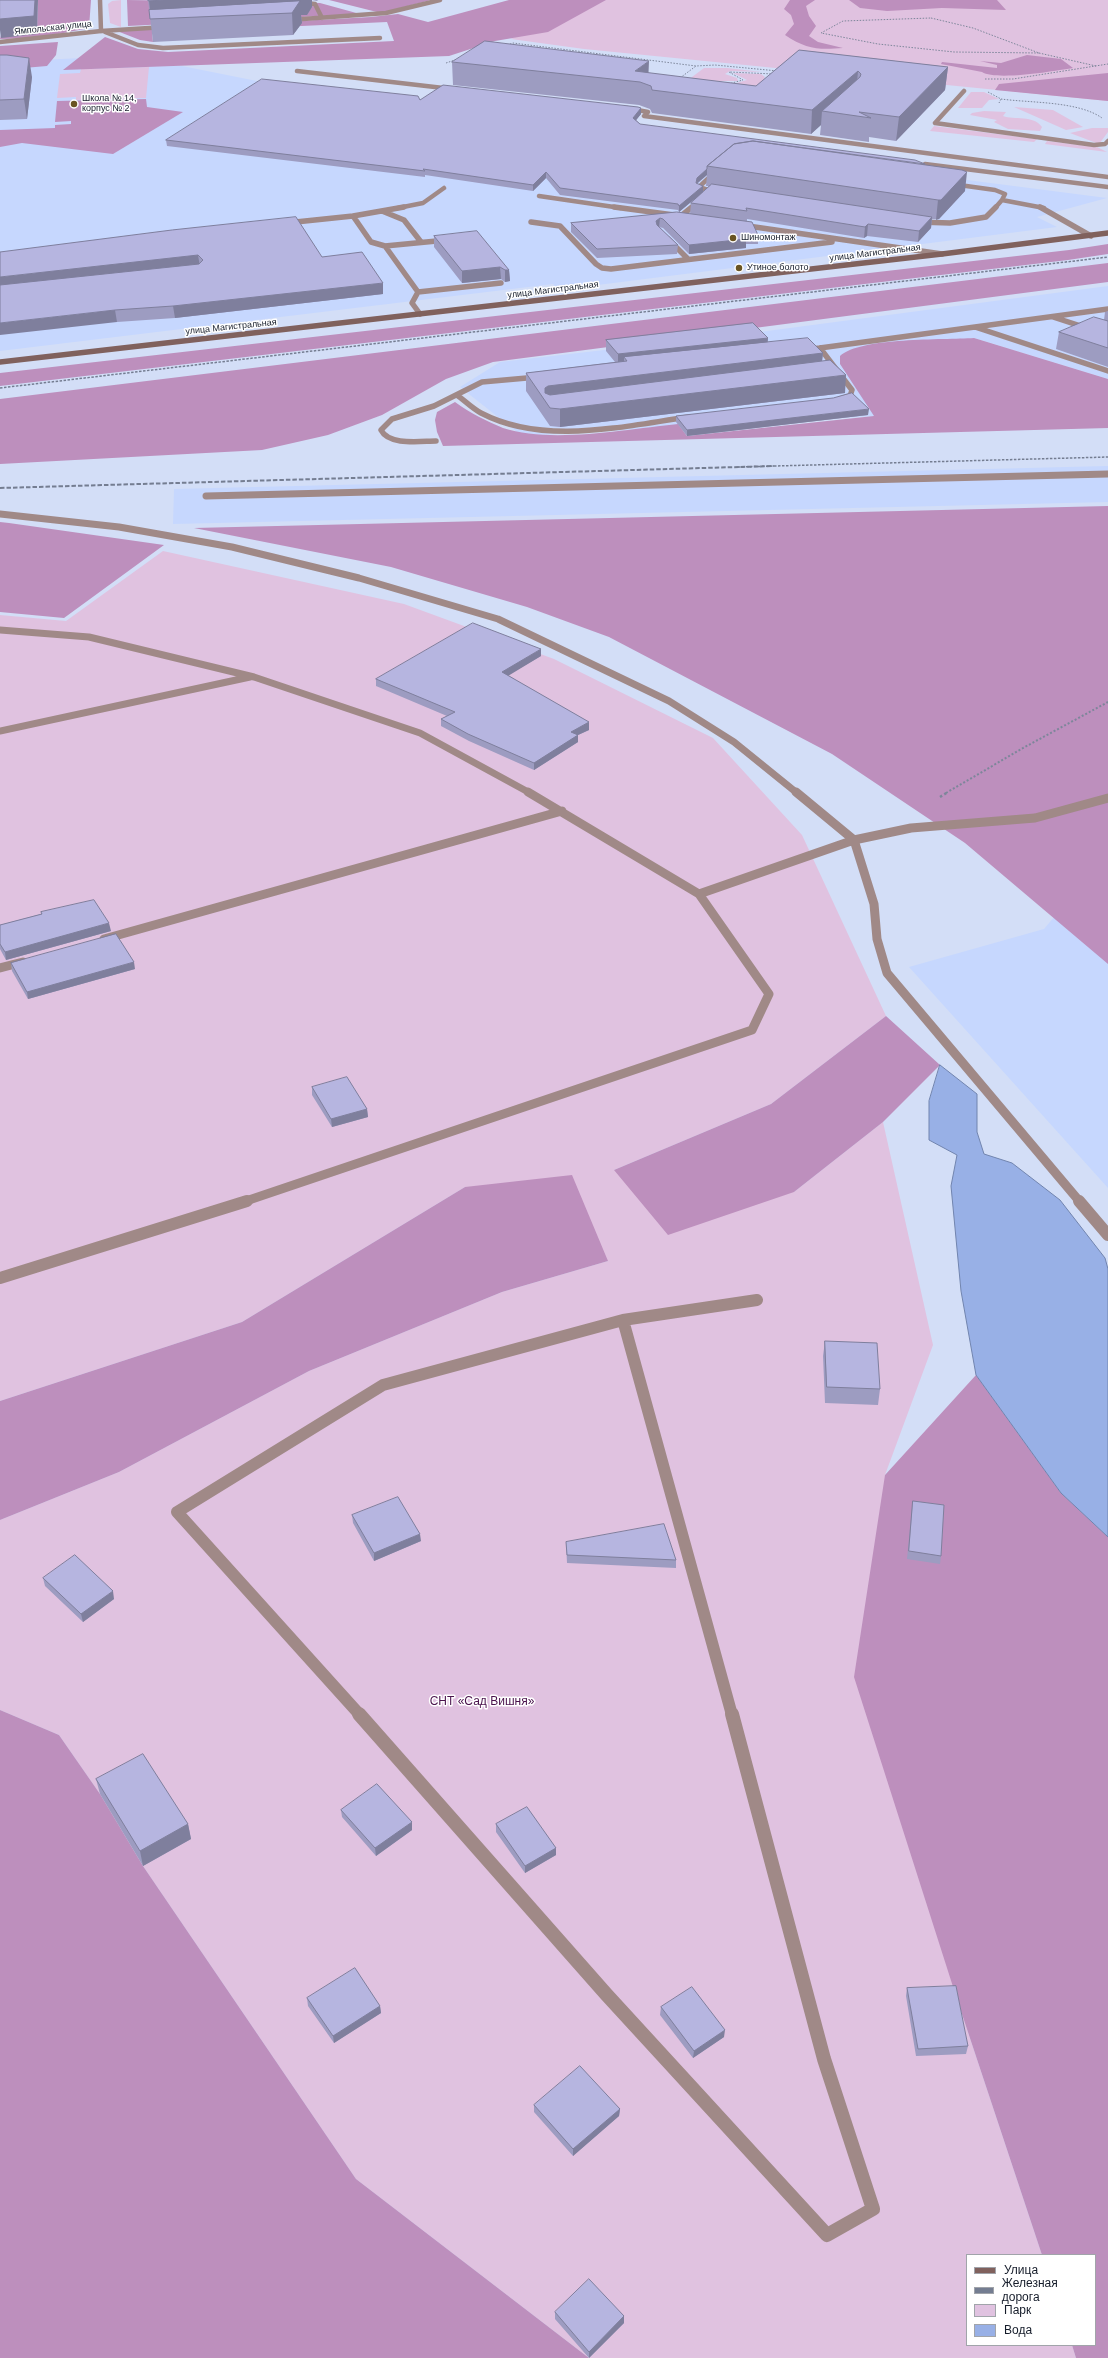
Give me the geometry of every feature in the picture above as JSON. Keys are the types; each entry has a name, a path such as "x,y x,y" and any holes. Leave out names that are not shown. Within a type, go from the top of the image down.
{"main road":[{"name":"улица Магистральная","path":"0,362 942,254 1108,233"}],"street":[{"name":"Ямпольская улица","path":"0,42 101,31 100,0"},
{"path":"278,0 315,4 322,18"},
{"path":"282,20 386,13 440,0"},
{"path":"101,31 171,26"},
{"path":"101,31 138,45 163,48 380,38"},
{"path":"296,71 460,89"},
{"path":"964,91 935,123 1094,144 1105,144 1108,141"},
{"path":"623,108 645,110 648,112 638,122"},
{"path":"644,116 1108,177"},
{"path":"812,138 818,133"},
{"path":"915,163 1108,187"},
{"path":"724,164 700,184 700,187 703,190 710,192 725,194"},
{"path":"913,221 936,224 986,217 1002,200 1005,194 1002,192 948,184"},
{"path":"282,223 353,216 423,203 444,188"},
{"path":"680,216 710,192"},
{"path":"539,196 688,218"},
{"path":"1002,200 1043,207 1091,236"},
{"path":"382,211 404,220 421,242"},
{"path":"353,216 371,242 385,246 450,239"},
{"path":"532,222 560,226 602,268 628,268 670,263 687,258 846,240"},
{"path":"736,224 942,254"},
{"path":"666,237 687,258"},
{"path":"385,246 418,292"},
{"path":"418,292 501,283"},
{"path":"418,292 412,303 420,314"},
{"path":"797,351 972,326 1108,309"},
{"path":"1050,316 1108,335"},
{"path":"972,326 1108,371"},
{"path":"820,348 850,387 852,394 846,398 832,400"},
{"path":"830,373 838,372"},
{"path":"436,441 395,440 383,434 381,430 387,422 392,419 425,410 482,382 548,376"},
{"path":"457,395 478,413 490,419 505,425 532,430 580,430 699,416"},
{"path":"206,496 1108,474"},
{"path":"0,514 118,527 232,547 367,580 498,619 676,705 734,742 854,840 874,904 877,939 887,973 1108,1235"},
{"path":"0,630 89,637 254,677 420,733 562,811 699,894 768,994 752,1030 247,1201 0,1278"},
{"path":"0,731 254,677"},
{"path":"699,894 854,840 911,828 1035,818 1108,798"},
{"path":"91,943 562,811"},
{"path":"0,968 30,960"},
{"path":"623,1320 756,1801 824,2059 873,2209 827,2235 606,1994 322,1672 178,1512 383,1385 623,1320 757,1300"}],"path":[{"path":"1039,53 954,52 878,44 821,33 843,21 931,18 973,28 1039,53 1096,66"},
{"path":"506,45 513,43 696,66 715,65 780,71 772,78"},
{"path":"414,84 450,60 463,58"},
{"path":"624,60 630,58"},
{"path":"982,79 1013,79 1108,64"},
{"path":"677,80 696,66"},
{"path":"722,85 743,80 731,75 729,72 777,74"},
{"path":"726,86 731,87"},
{"path":"964,91 989,92 1002,99 1059,104 1091,111 1099,114 1104,122"},
{"path":"999,103 1002,99"},
{"path":"911,828 915,816 925,806 1023,748 1108,702"}],"shaded area":[{"path":"38,0 91,0 89,28 38,38 0,39 2,31 37,29"},
{"path":"127,0 320,3 360,14 128,26"},
{"path":"329,0 431,0 381,13"},
{"path":"509,0 606,0 548,32 495,41 449,56 63,70 105,37 138,49 168,52 394,41 387,22 152,33 153,42 140,40 117,31 371,17 398,14 428,22"},
{"path":"790,0 815,0 806,6 809,16 816,26 809,36 818,42 843,48 812,48 792,40 785,35 794,24 791,15 784,9"},
{"path":"849,0 997,0 1006,10 942,8 887,11 860,8"},
{"path":"58,42 56,55 47,66 0,70 0,46"},
{"path":"1027,55 1061,59 1073,68 999,76 941,64 942,62 997,68 997,65 980,61 1001,63"},
{"path":"82,58 182,66 257,81 389,95 484,108 609,130 874,168 1107,198 1037,217 1057,227 558,290 553,284 0,351 0,62"},
{"path":"1108,73 1108,101 995,90 999,84"},
{"path":"146,99 147,107 183,112 113,154 22,143 0,147 0,130 55,128 55,125 71,124 71,121 55,122 57,101"},
{"path":"1108,244 1108,254 1068,260 0,386 0,373 1069,250"},
{"path":"1108,263 1108,282 493,362 446,379 382,415 328,435 262,450 0,464 0,399"},
{"path":"1108,286 1108,379 974,338 840,356 840,364 875,416 522,436 460,387 500,362 752,333"},
{"path":"974,338 1108,379 1108,428 443,446 437,432 435,420 437,412 455,402 490,423 522,433 543,435 589,434 678,424 687,436 874,416 840,364 840,356 865,345 883,342"},
{"path":"1108,466 1108,502 173,524 174,489"},
{"path":"1108,506 1108,964 965,843 832,754 609,637 527,607 391,567 194,528"},
{"path":"0,522 164,545 64,618 0,612"},
{"path":"1108,853 1108,1188 909,967 1044,929"},
{"path":"886,1016 940,1065 883,1122 794,1192 668,1235 614,1170 771,1104"},
{"path":"572,1175 608,1261 502,1292 309,1371 119,1472 0,1520 0,1401 242,1322 465,1187"},
{"path":"976,1375 1061,1493 1108,1537 1108,2358 1076,2358 1072,2346 1096,2346 1096,2254 1042,2254 955,1993 854,1677 885,1475"},
{"path":"0,1710 59,1735 100,1794 143,1866 356,2179 589,2358 0,2358"}],"green space":[{"path":"121,0 121,27 110,23 108,4 112,1"},
{"path":"574,0 1108,0 1108,101 584,49 511,39 578,5"},
{"path":"149,67 146,98 76,100 76,97 57,98 60,74 80,73 81,69"},
{"path":"704,68 727,68 762,72 730,71 725,74 737,78 738,81 712,81 680,86"},
{"path":"733,73 761,74 765,77 759,87 754,89 733,84 747,80"},
{"path":"971,92 984,92 999,99 989,100 982,108 958,108"},
{"path":"1014,107 1053,110 1083,127 1066,130"},
{"path":"984,111 1006,112 1003,116 1029,119 1038,123 1042,127 1040,131 1008,129 994,122 997,120 970,115 972,113"},
{"path":"934,126 1037,139 1034,142 930,131"},
{"path":"1092,128 1108,128 1108,132 1099,144 1070,133"},
{"path":"1047,141 1097,147 1107,152 1045,144"},
{"name":"СНТ «Сад Вишня»","path":"163,551 404,604 554,659 713,738 802,835 886,1016 771,1104 614,1170 794,1192 883,1122 933,1345 885,1475 955,1993 1042,2254 966,2254 966,2346 1072,2346 1076,2358 589,2358 356,2179 143,1866 100,1794 59,1735 0,1710 0,1520 119,1472 309,1371 502,1292 608,1261 465,1187 242,1322 0,1401 0,615 66,621"}],"water":[{"path":"940,1065 977,1094 977,1132 984,1154 1012,1163 1060,1200 1105,1258 1108,1269 1108,1537 1061,1493 976,1375 961,1291 951,1186 957,1155 929,1140 929,1101"}],"building":[{"path":"0,0 35,0 34,16 0,19"},
{"path":"300,1 292,13 150,19 149,10"},
{"path":"485,41 649,61 635,71 756,86 799,50 948,67 899,117 859,112 871,118 822,111 860,77 861,74 858,71 812,110 652,90 651,86 640,82 452,62"},
{"path":"0,55 29,58 24,99 0,100"},
{"path":"262,79 418,96 420,100 443,85 638,107 641,108 633,118 640,124 915,160 925,164 753,141 734,144 707,166 707,169 697,178 696,183 703,186 679,206 678,204 560,188 546,172 533,185 423,169 425,171 166,140"},
{"path":"753,141 962,170 967,172 941,200 938,200 707,166 734,144"},
{"path":"712,184 932,217 919,231 868,224 865,227 746,208 747,211 691,203"},
{"path":"677,212 752,222 758,235 746,235 746,239 689,245 663,219 660,218 656,221 657,225 678,245 597,249 571,223"},
{"path":"296,217 322,257 362,252 383,283 0,323 0,285 199,264 203,260 198,255 0,277 0,252 172,230"},
{"path":"477,231 509,270 505,270 500,267 462,271 434,236"},
{"path":"1094,317 1108,321 1108,348 1059,332"},
{"path":"753,323 768,338 618,354 606,340"},
{"path":"808,338 823,353 548,386 545,388 545,393 550,395 830,360 846,375 560,409 550,408 526,373 627,361 624,357"},
{"path":"852,393 869,409 687,430 676,416 833,398"},
{"path":"473,623 541,649 502,672 589,722 571,732 578,735 534,763 468,734 441,719 455,712 376,679"},
{"path":"94,900 109,923 5,952 0,944 0,925 42,914 41,912"},
{"path":"116,934 134,962 27,992 11,963"},
{"path":"347,1077 367,1109 331,1119 312,1087"},
{"path":"825,1341 877,1343 880,1389 827,1387"},
{"path":"398,1497 420,1534 374,1553 352,1515"},
{"path":"913,1501 944,1505 941,1556 909,1551"},
{"path":"664,1524 676,1560 567,1555 566,1542"},
{"path":"75,1555 113,1591 81,1614 43,1578"},
{"path":"143,1754 188,1824 140,1851 96,1779"},
{"path":"377,1784 412,1822 375,1848 341,1810"},
{"path":"527,1807 556,1848 525,1866 496,1824"},
{"path":"355,1968 380,2006 333,2036 307,1998"},
{"path":"956,1986 968,2046 918,2049 907,1988"},
{"path":"692,1987 725,2030 694,2051 661,2007"},
{"path":"580,2066 620,2109 573,2149 534,2105"},
{"path":"589,2279 624,2316 589,2352 555,2312"}],"railway":[{"path":"0,388 1108,257"},
{"path":"755,467 1108,457"},
{"path":"755,467 774,466"},
{"path":"738,467 755,467"},
{"path":"0,488 755,467"}],"place":[{"name":"Школа № 14, корпус № 2","path":"74,104"},
{"name":"Шиномонтаж","path":"733,238"},
{"name":"Утиное болото","path":"739,268"}]}
